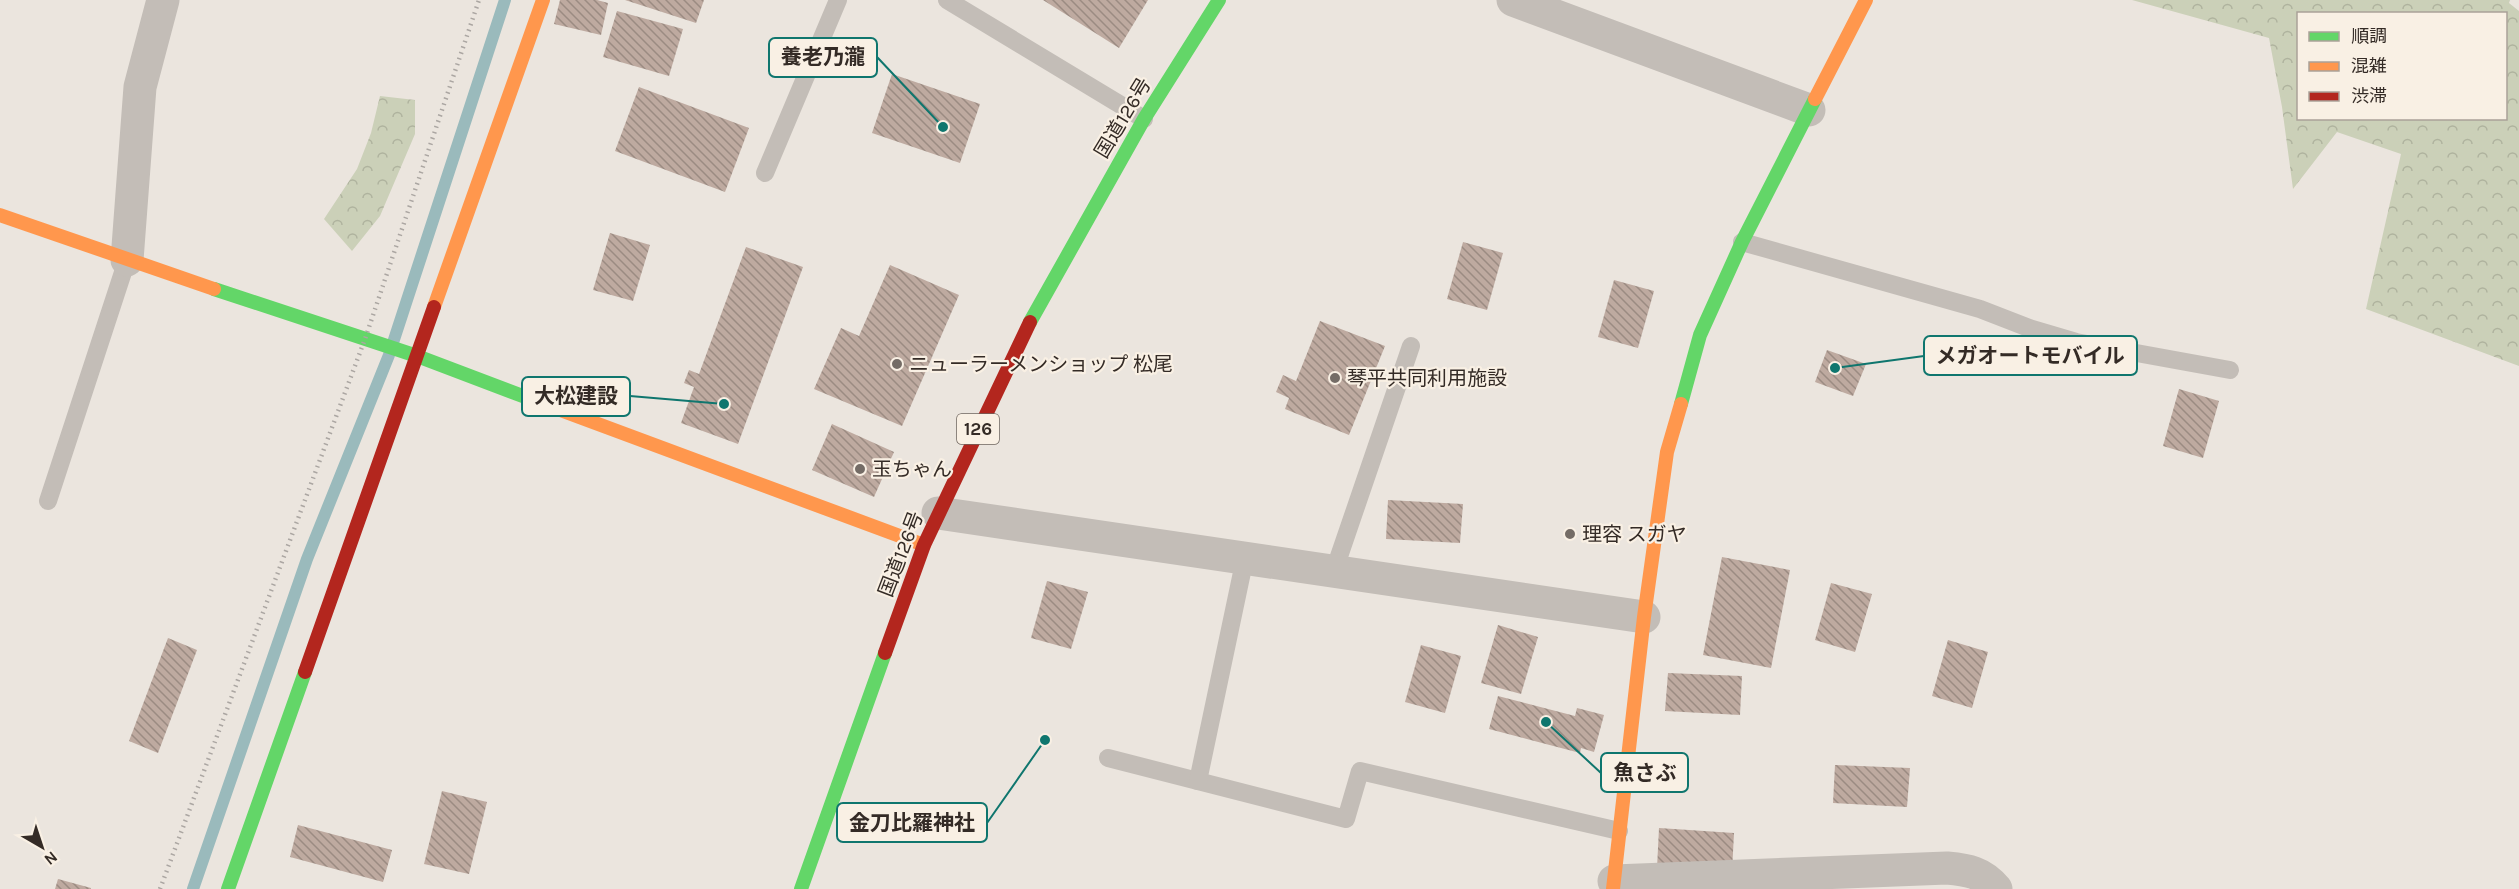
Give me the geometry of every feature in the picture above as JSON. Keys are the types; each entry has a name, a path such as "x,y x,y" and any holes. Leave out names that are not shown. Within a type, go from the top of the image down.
{"main road":[{"path":"228,889 414,355 543,0"},
{"name":"国道126号","path":"801,889 924,545 938,513 1038,305 1144,119 1220,0"},
{"path":"1613,885 1644,617 1667,452 1700,335 1742,242 1866,0"},
{"path":"0,214 127,260 414,355 924,545"}],"street":[{"path":"127,260 140,87 164,0"},
{"path":"1513,0 1809,110"},
{"path":"938,513 1644,617"},
{"path":"1613,885 1947,868 1974,871 1996,889"}],"lane":[{"path":"765,173 838,0"},
{"path":"947,0 1144,119"},
{"path":"1742,242 1980,309 2029,328 2076,342 2230,370"},
{"path":"48,501 127,260"},
{"path":"1334,571 1411,346"},
{"path":"1198,781 1245,558"},
{"path":"1108,758 1346,819 1360,771 1619,831"}],"green space":[{"path":"2132,0 2510,0 2509,3 2519,11 2519,366 2366,309 2401,154 2337,132 2293,189 2282,107 2269,38"},
{"path":"380,96 415,100 415,134 380,216 352,251 324,219 357,169 371,133"}],"building":[{"path":"560,0 597,0 608,3 601,35 554,24"},
{"path":"625,0 704,0 696,23"},
{"path":"1043,0 1148,0 1119,48"},
{"path":"617,11 683,29 669,76 603,57"},
{"path":"892,74 980,104 960,163 872,133"},
{"path":"639,87 749,128 725,192 615,151"},
{"path":"610,233 650,245 633,301 593,290"},
{"path":"1463,242 1503,253 1487,310 1447,299"},
{"path":"746,247 803,267 738,444 681,423 694,387 684,383 689,370 699,374"},
{"path":"890,265 959,295 902,426 814,389 841,328 859,336"},
{"path":"1614,280 1654,291 1638,348 1598,337"},
{"name":"琴平共同利用施設","path":"1320,321 1385,346 1349,435 1285,409 1289,398 1276,392 1283,375 1296,381"},
{"path":"1827,350 1866,364 1853,396 1815,382"},
{"path":"2179,389 2219,401 2203,458 2163,446"},
{"path":"832,424 894,452 874,497 812,470"},
{"path":"1388,500 1463,504 1460,543 1386,539"},
{"path":"1722,557 1790,570 1771,668 1703,655"},
{"path":"1047,581 1088,592 1071,649 1031,638"},
{"path":"1831,583 1872,594 1855,652 1815,640"},
{"path":"1498,625 1538,637 1521,694 1481,683"},
{"path":"168,638 197,650 158,753 129,741"},
{"path":"1948,640 1988,652 1972,708 1932,696"},
{"path":"1421,645 1461,656 1445,713 1405,702"},
{"path":"1668,673 1742,676 1740,715 1665,711"},
{"path":"1498,696 1575,716 1577,708 1604,715 1594,752 1581,748 1580,753 1489,729"},
{"path":"1835,765 1910,768 1907,807 1833,803"},
{"path":"442,791 487,802 469,874 424,864"},
{"path":"298,825 392,850 383,882 290,857"},
{"path":"1659,828 1734,833 1732,872 1657,868"},
{"path":"58,879 91,888 91,889 55,889"}],"waterway":[{"path":"193,889 307,559 389,355 505,0"}],"railway":[{"path":"160,889 365,339 479,0"}],"traffic: fast":[{"path":"1030,322 1144,119 1219,0"},
{"path":"1681,404 1700,335 1742,242 1815,99"},
{"path":"214,289 417,356 528,398"},
{"path":"801,889 885,653"},
{"path":"228,889 305,672"}],"traffic: slow":[{"path":"434,307 543,0"},
{"path":"1815,99 1866,0"},
{"path":"0,215 214,289"},
{"path":"528,398 924,545"},
{"path":"1613,889 1644,617 1667,452 1681,404"}],"traffic: jam":[{"path":"305,672 434,307"},
{"path":"885,653 924,545 1030,322"}],"place":[{"name":"養老乃瀧","path":"943,127"},
{"name":"ニューラーメンショップ 松尾","path":"897,364"},
{"name":"メガオートモバイル","path":"1835,368"},
{"name":"琴平共同利用施設","path":"1335,378"},
{"name":"大松建設","path":"724,404"},
{"name":"玉ちゃん","path":"860,469"},
{"name":"理容 スガヤ","path":"1570,534"},
{"name":"魚さぶ","path":"1546,722"},
{"name":"金刀比羅神社","path":"1045,740"}]}
